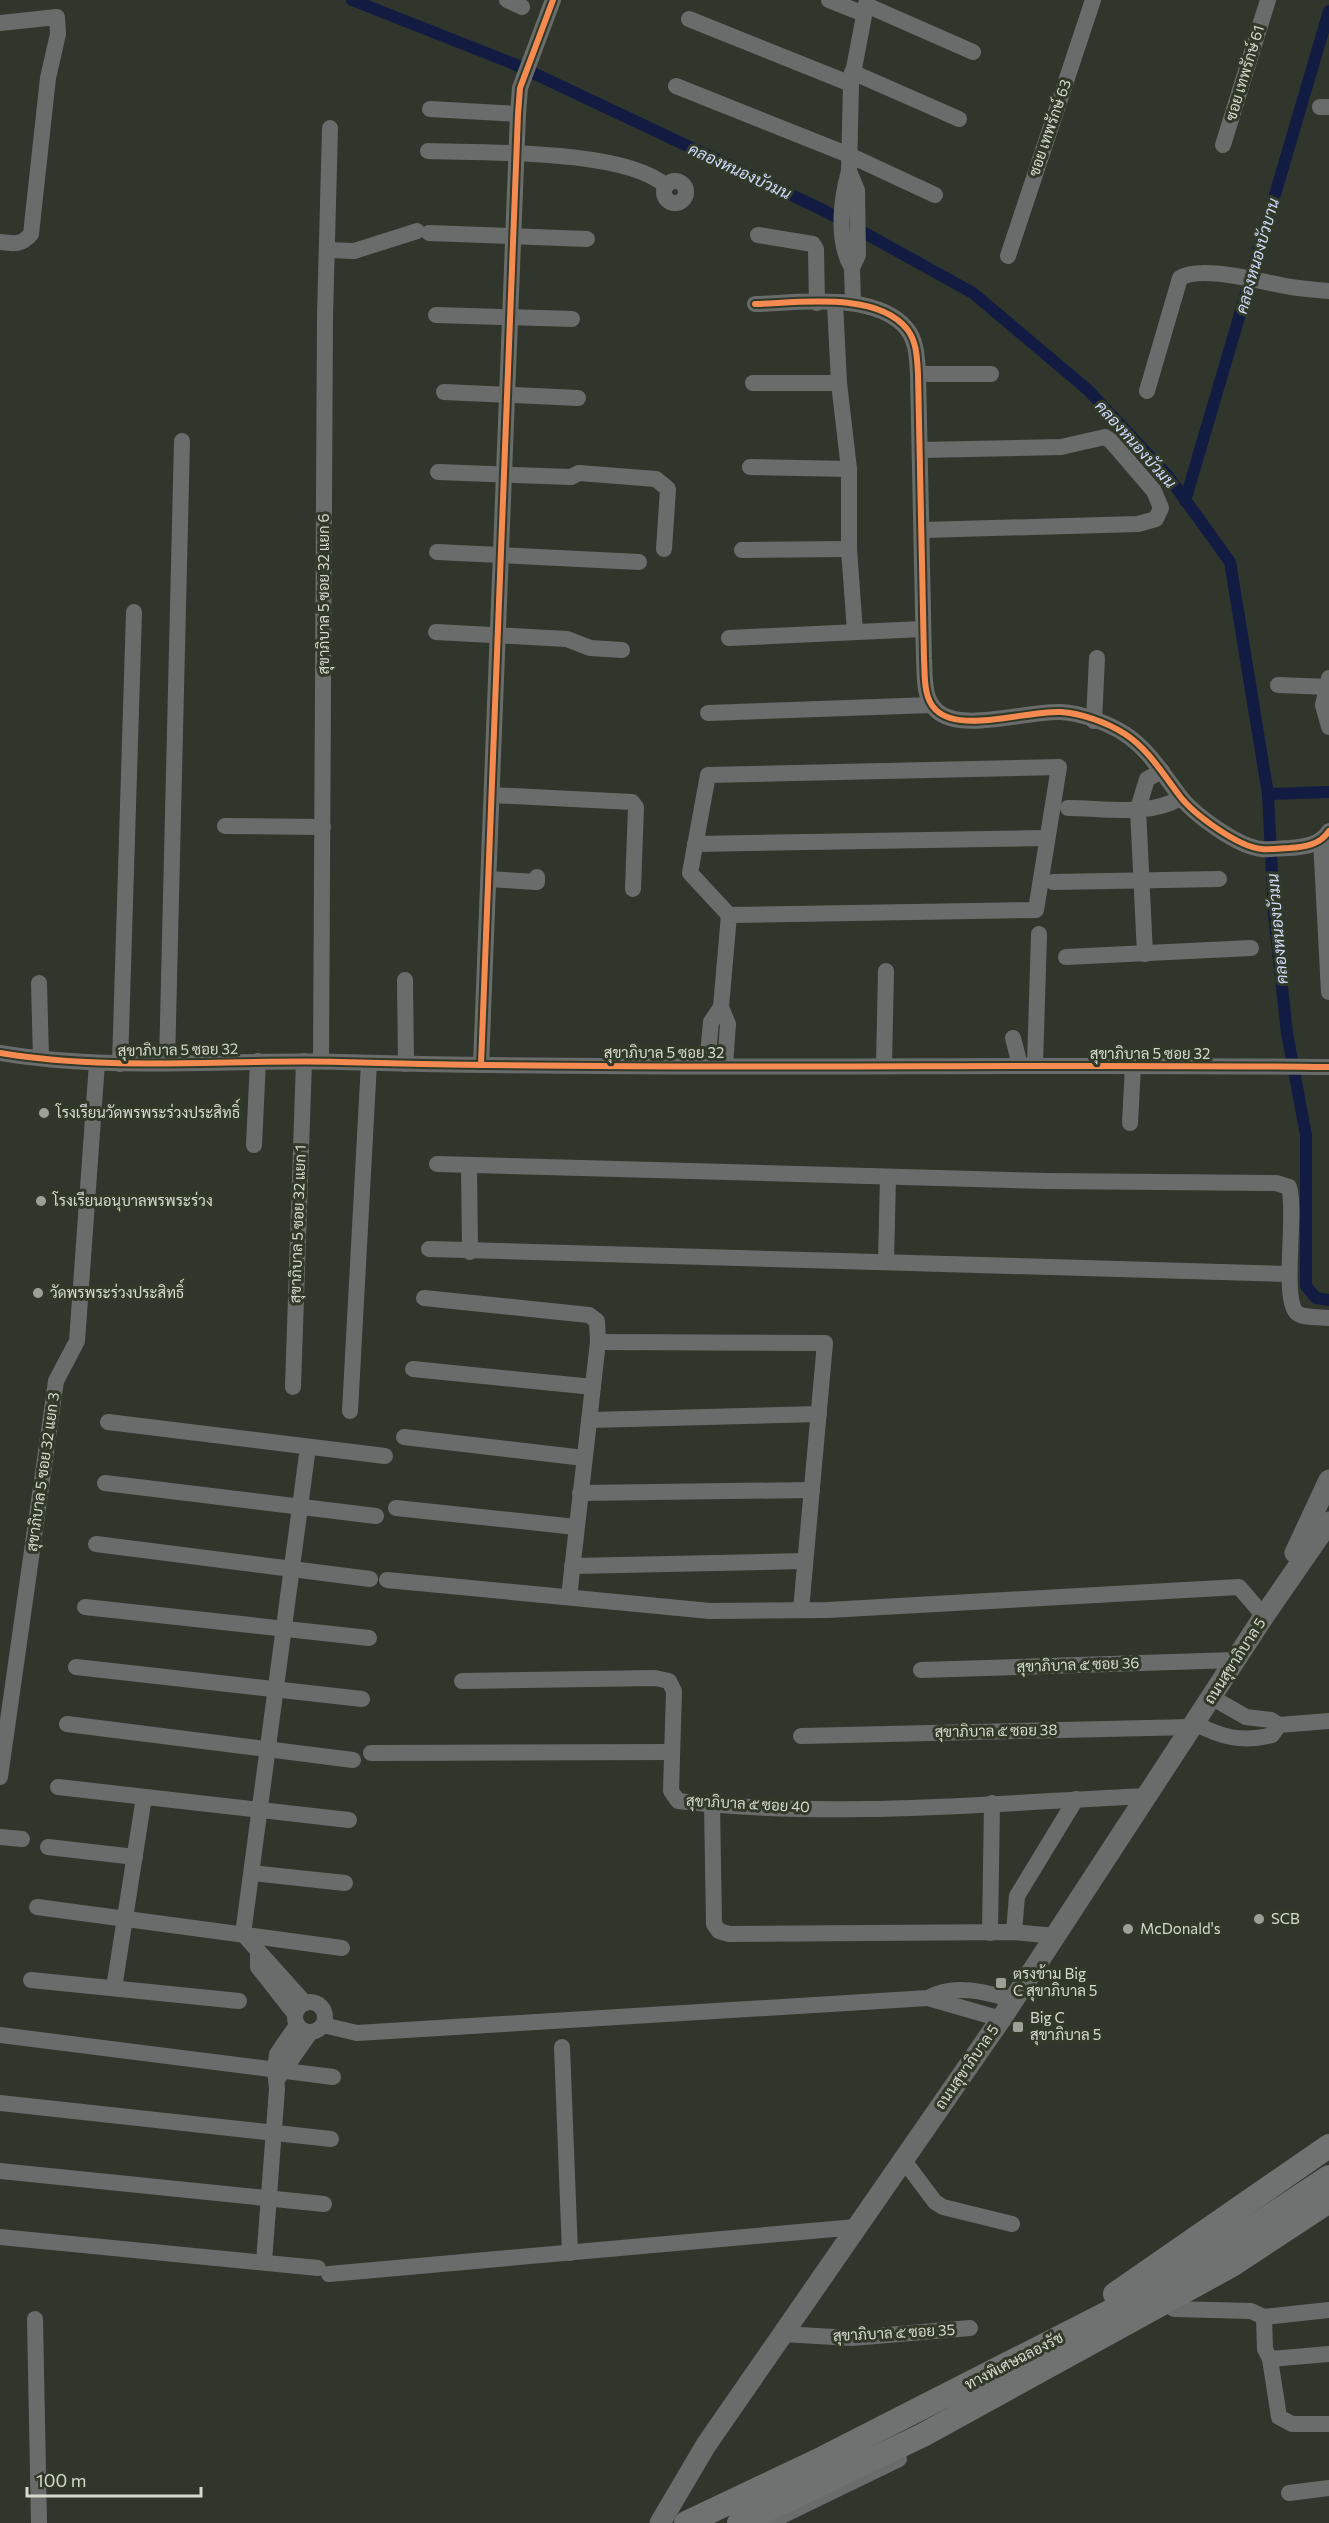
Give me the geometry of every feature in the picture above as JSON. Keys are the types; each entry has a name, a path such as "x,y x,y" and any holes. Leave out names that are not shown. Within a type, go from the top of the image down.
{"highway":[{"path":"962,2387 1131,2284 1329,2146"},
{"name":"ทางพิเศษฉลองรัช","path":"686,2523 1178,2277 1329,2177"},
{"name":"ทางพิเศษฉลองรัช","path":"739,2523 923,2435 1232,2265 1329,2201"}],"main road":[{"name":"ถนนสุขาภิบาล 5","path":"1267,1612 1329,1480"},
{"name":"ถนนสุขาภิบาล 5","path":"660,2523 706,2445 902,2158 1001,2019 1235,1660 1329,1522"},
{"name":"ถนนสุขาภิบาล 5","path":"1267,1612 1329,1540"}],"street":[{"path":"507,0 522,7"},
{"path":"481,1065 509,395 518,114 522,81 553,0"},
{"path":"829,0 866,6 973,52"},
{"name":"ซอย เทพรักษ์ 63","path":"1008,256 1093,0"},
{"name":"ซอย เทพรักษ์ 61","path":"1223,145 1268,0"},
{"path":"853,303 852,268 858,255 850,240 850,211 857,190 849,163 852,78 866,6"},
{"path":"0,23 57,17 58,34 48,78 31,234 24,242 14,244 0,242"},
{"path":"689,19 959,119"},
{"path":"676,86 849,163 935,195"},
{"path":"430,110 518,114"},
{"name":"สุขาภิบาล 5 ซอย 32 แยก 6","path":"321,1061 325,317 330,128"},
{"path":"428,151 590,159 657,178 666,186"},
{"path":"328,250 354,250 423,232 587,239"},
{"path":"758,235 813,244 816,249 817,303"},
{"path":"1147,391 1180,278 1190,273 1221,275 1329,291"},
{"path":"835,303 839,383 849,469 849,549 855,632"},
{"path":"755,304 853,303 881,311 907,329 916,349 923,530 922,629 927,695 932,705 946,717 962,721 1060,712 1094,721 1125,734 1162,771 1180,798 1215,827 1261,849 1295,848 1325,836 1329,993"},
{"path":"436,315 572,319"},
{"path":"918,374 991,374"},
{"path":"753,383 839,383"},
{"path":"444,392 578,398"},
{"path":"920,450 1061,447 1105,437 1154,491 1161,508 1156,519 1138,525 923,530"},
{"path":"167,1063 182,441"},
{"path":"750,467 849,469"},
{"path":"438,472 571,477 579,473 656,479 668,489 664,549"},
{"path":"742,549 849,549"},
{"path":"437,552 639,562"},
{"path":"120,1064 135,612"},
{"path":"729,638 922,629"},
{"path":"436,632 567,639 590,648 622,650"},
{"path":"1094,721 1097,658"},
{"path":"1278,686 1328,684 1326,705 1329,727"},
{"path":"708,713 932,705"},
{"path":"725,1065 728,1024 721,1007 729,915 690,873 708,775 1059,767 1036,910 729,915"},
{"path":"1145,954 1138,808 1147,779 1162,771"},
{"path":"492,795 632,802 636,807 633,889"},
{"path":"1068,808 1166,807 1180,798"},
{"path":"225,826 323,827"},
{"path":"695,844 1047,838"},
{"path":"489,879 537,882 537,877"},
{"path":"1053,882 1219,879"},
{"path":"1027,1065 1039,934"},
{"path":"1066,957 1251,948"},
{"path":"884,1065 886,971"},
{"path":"405,980 406,1064"},
{"path":"39,983 41,1058"},
{"path":"707,1065 711,1022 721,1007"},
{"path":"1013,1038 1027,1065"},
{"name":"สุขาภิบาล 5 ซอย 32","path":"0,1053 120,1064 321,1061 481,1065 1329,1067"},
{"path":"254,1145 258,1061"},
{"name":"สุขาภิบาล 5 ซอย 32 แยก 1","path":"293,1388 304,1061"},
{"name":"สุขาภิบาล 5 ซอย 32 แยก 3","path":"0,1777 56,1381 77,1341 97,1063"},
{"path":"350,1411 369,1063"},
{"path":"1130,1123 1133,1066"},
{"path":"437,1164 888,1177 1276,1183 1289,1187 1293,1200 1289,1274 1296,1313 1329,1317"},
{"path":"469,1165 470,1252"},
{"path":"885,1262 888,1177"},
{"path":"429,1249 470,1252 1289,1274"},
{"path":"424,1298 589,1315 597,1320 598,1342 569,1598"},
{"path":"598,1342 825,1343 801,1610"},
{"path":"413,1369 593,1387"},
{"path":"589,1420 819,1414"},
{"path":"108,1422 385,1456"},
{"path":"404,1437 584,1458"},
{"path":"308,1447 302,1507 243,1934 258,1953 268,1958 306,2020 357,2033 928,1998 1001,2019"},
{"path":"105,1483 376,1516"},
{"path":"580,1493 812,1490"},
{"path":"396,1508 576,1527"},
{"path":"96,1544 379,1579 710,1611 801,1610 1239,1587 1267,1612"},
{"path":"572,1566 805,1561"},
{"path":"85,1607 285,1627 369,1638"},
{"name":"สุขาภิบาล ๕ ซอย 36","path":"921,1670 1235,1660"},
{"path":"76,1667 362,1699"},
{"name":"สุขาภิบาล ๕ ซอย 40","path":"462,1681 655,1678 669,1681 674,1691 671,1791 678,1801 712,1805 855,1809 1146,1796"},
{"path":"1211,1697 1246,1717 1271,1720 1279,1725 1329,1721"},
{"path":"67,1724 353,1760"},
{"path":"1193,1725 1223,1738 1260,1738 1272,1735 1279,1725"},
{"name":"สุขาภิบาล ๕ ซอย 38","path":"801,1736 1193,1725"},
{"path":"371,1753 671,1752"},
{"path":"58,1787 349,1820"},
{"path":"114,1988 144,1797"},
{"path":"1014,1932 1017,1896 1076,1799"},
{"path":"990,1933 992,1803"},
{"path":"712,1805 714,1924 719,1931 729,1934 1014,1932 1055,1936"},
{"path":"0,1837 22,1839"},
{"path":"48,1846 135,1857"},
{"path":"252,1873 345,1883"},
{"path":"37,1907 342,1948"},
{"path":"31,1980 239,2001"},
{"path":"928,1998 936,1994 960,1990 1013,2000"},
{"path":"264,2262 278,2073 306,2020"},
{"path":"0,2035 278,2073 333,2077"},
{"path":"562,2047 570,2253"},
{"path":"0,2103 331,2139"},
{"path":"902,2158 935,2202 943,2207 1012,2224"},
{"path":"0,2171 324,2204"},
{"path":"767,2523 863,2478 1174,2309 1262,2259 1329,2213"},
{"path":"0,2237 264,2262 324,2271 570,2253 856,2227"},
{"path":"1174,2309 1251,2311 1264,2317 1329,2310"},
{"path":"1264,2317 1265,2349 1270,2359 1279,2417 1292,2424 1329,2424"},
{"path":"35,2319 39,2523"},
{"name":"สุขาภิบาล ๕ ซอย 35","path":"782,2334 852,2338 970,2328"},
{"path":"1270,2359 1329,2354"},
{"path":"1289,2493 1329,2488"}],"waterway":[{"name":"คลองหนองบัวมน","path":"352,0 514,64 823,210 973,293 1088,390 1168,476 1230,562 1268,794 1274,914 1287,1033 1306,1135 1306,1286 1316,1298 1329,1300"},
{"name":"คลองหนองบัวบาน","path":"1185,501 1329,11"},
{"path":"1268,794 1329,792"}],"cycle path":[{"path":"481,1065 518,114 520,88 553,0"},
{"path":"755,304 814,301 857,304 893,317 907,329 913,339 918,374 925,679 929,699 936,710 947,717 978,721 1047,712 1086,716 1103,722 1133,740 1155,762 1194,811 1241,842 1262,849 1295,848 1316,842 1329,831"},
{"path":"0,1053 84,1062 170,1064 298,1062 587,1066 1329,1067"}],"place":[{"name":"โรงเรียนวัดพรพระร่วงประสิทธิ์","path":"44,1113"},
{"name":"โรงเรียนอนุบาลพรพระร่วง","path":"41,1201"},
{"name":"วัดพรพระร่วงประสิทธิ์","path":"38,1293"},
{"name":"SCB","path":"1259,1919"},
{"name":"McDonald's","path":"1128,1929"},
{"name":"ตรงข้าม Big C สุขาภิบาล 5","path":"1001,1983"},
{"name":"Big C สุขาภิบาล 5","path":"1018,2027"}]}
